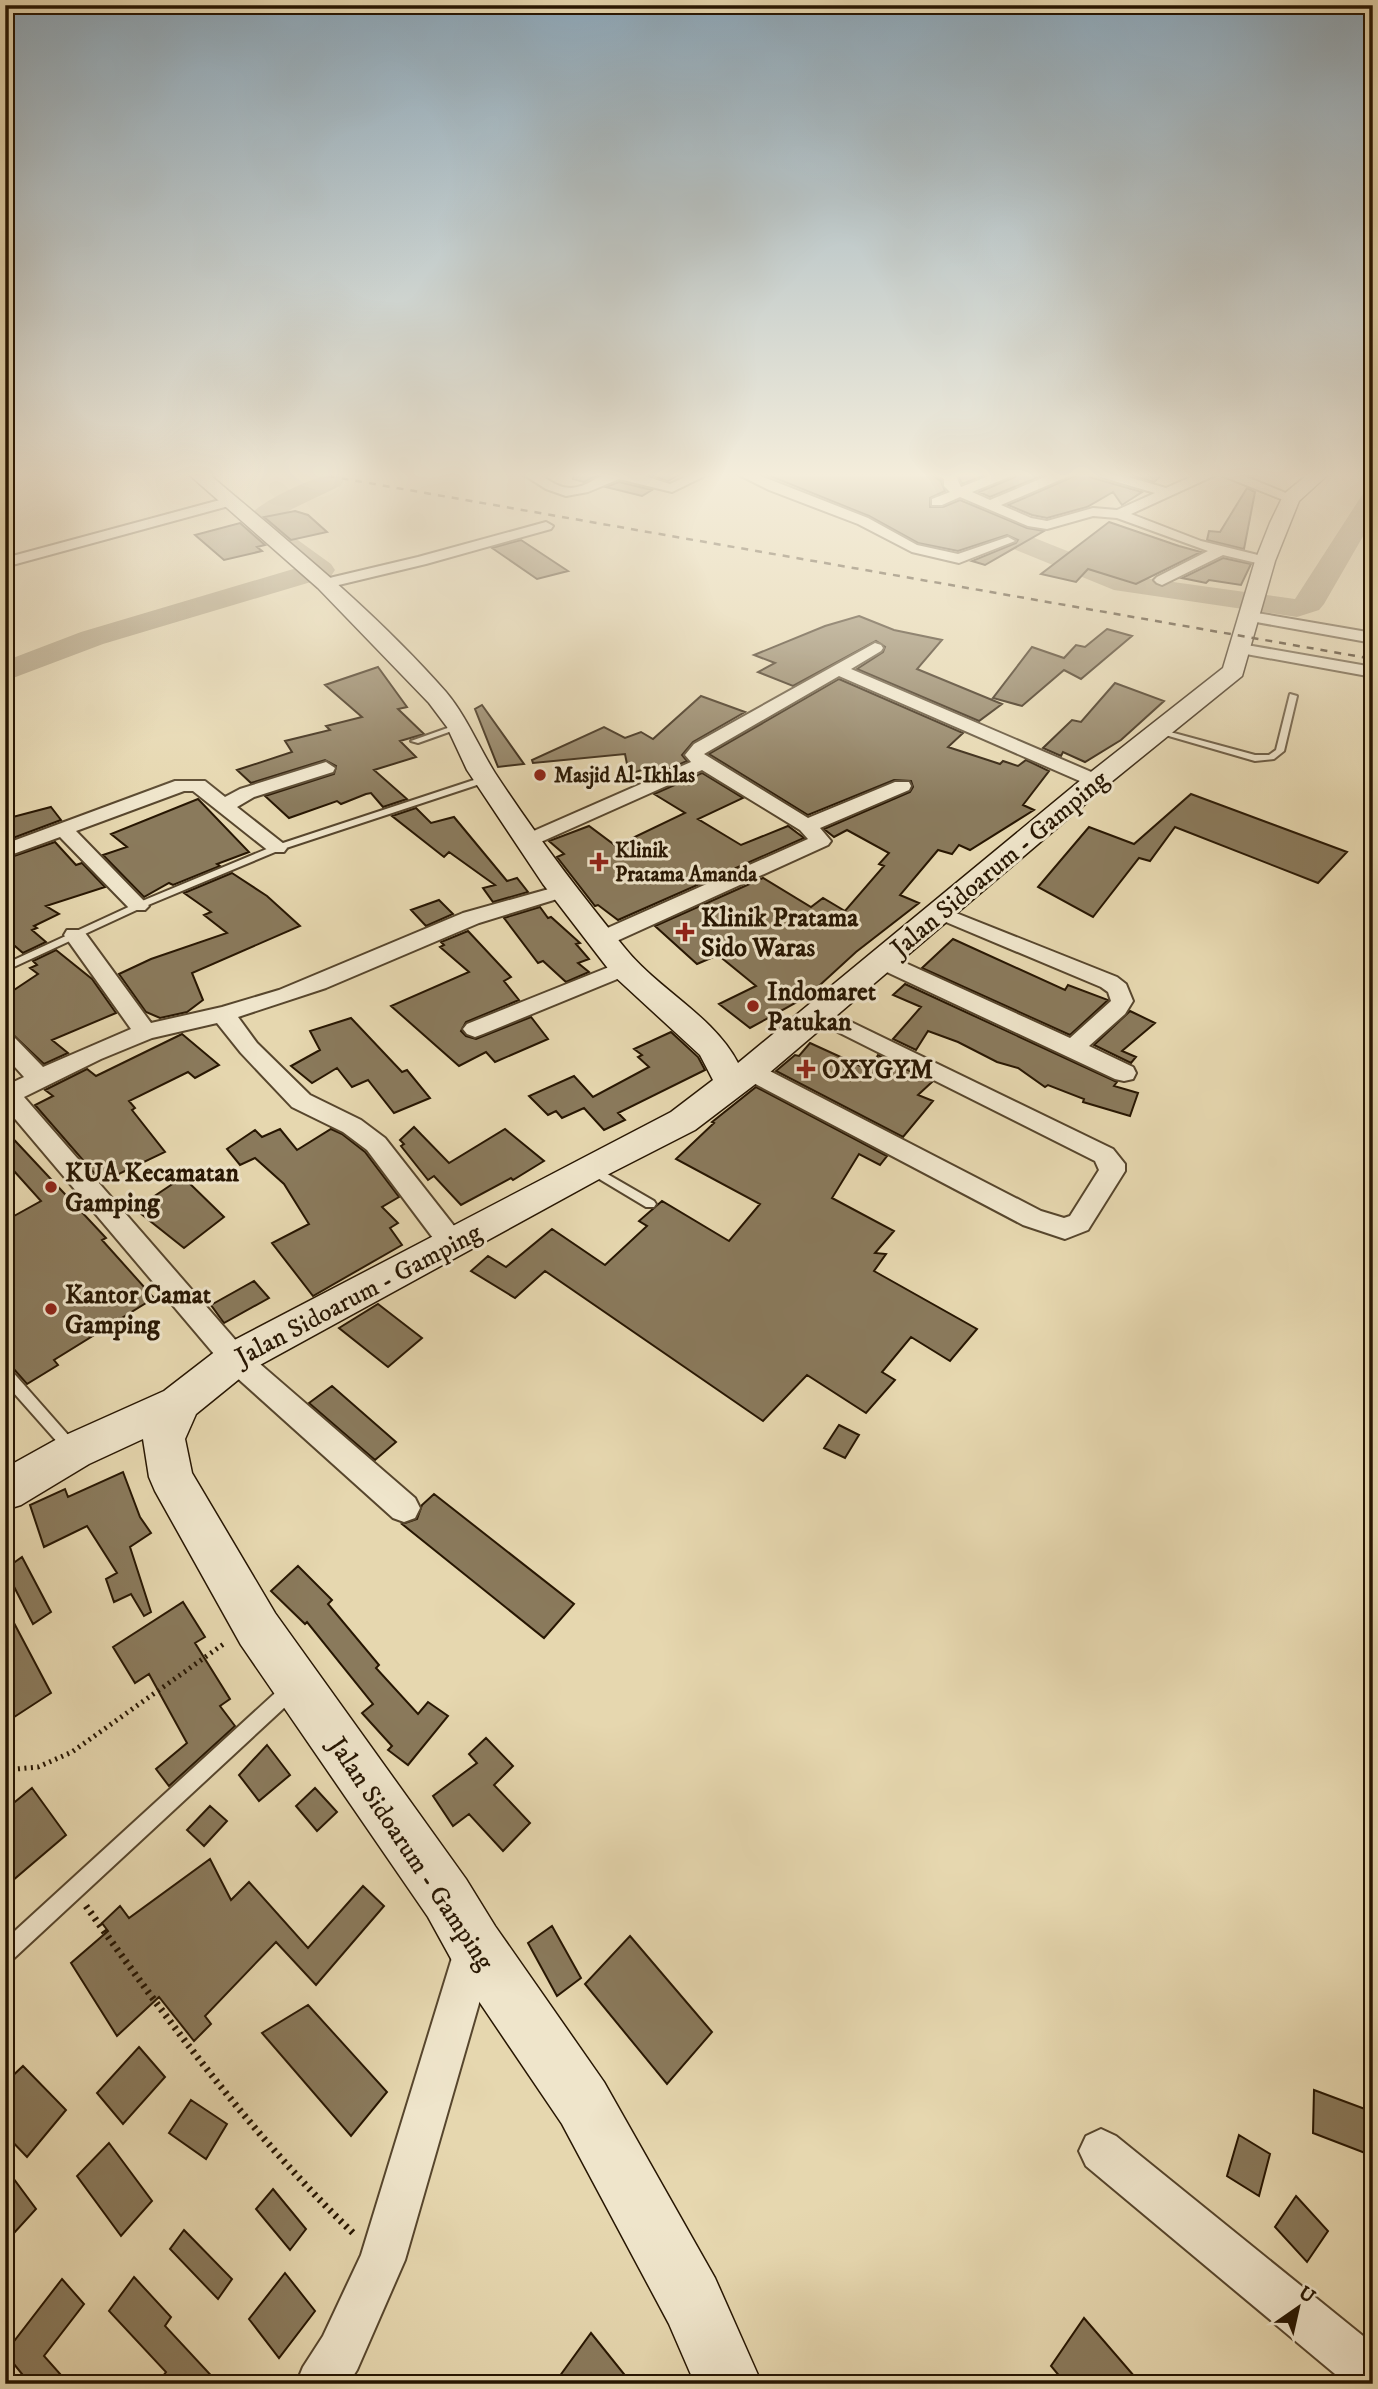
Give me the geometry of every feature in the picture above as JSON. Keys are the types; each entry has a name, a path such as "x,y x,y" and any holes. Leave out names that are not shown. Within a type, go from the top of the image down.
{"main road":[{"path":"324,582 420,678 459,727 486,779 527,841 624,968 739,1065"},
{"name":"Jalan Sidoarum - Gamping","path":"729,2384 692,2301 583,2103 475,1946 447,1898 254,1623 171,1477 164,1438 179,1403 235,1359 590,1168 683,1121 739,1065 818,1013 1096,781 1234,671 1260,582"},
{"path":"10,1482 179,1403"}],"street":[{"path":"1254,606 1373,638"},
{"path":"602,939 819,843 821,839 807,826 694,755 700,748 875,648"},
{"path":"1241,649 1373,672"},
{"path":"838,669 1096,781"},
{"path":"527,841 703,763"},
{"path":"225,806 257,789 326,768"},
{"path":"5,851 187,784 198,785 277,848"},
{"path":"807,826 902,786"},
{"path":"62,828 138,906"},
{"path":"404,1508 235,1359 7,1096 145,1032 251,1008 360,968 469,919 563,891"},
{"path":"940,913 1109,982 1118,989 1122,1001 1117,1009 1073,1048"},
{"path":"75,935 145,1032"},
{"path":"882,961 1124,1073"},
{"path":"475,1030 624,968"},
{"path":"739,1065 1032,1218 1065,1229 1079,1223 1112,1171 1112,1164 1104,1155 818,1013"},
{"path":"223,1014 249,1048 301,1101 352,1126 376,1144 452,1243"},
{"path":"5,1041 40,1079"},
{"path":"320,2384 340,2353 382,2260 475,1946"},
{"path":"1101,2151 1373,2375"}],"lane":[{"path":"1159,732 1255,758 1271,757 1280,751 1293,696"},
{"path":"415,741 459,727"},
{"path":"5,968 138,906 277,848 486,779"},
{"path":"590,1168 650,1204"},
{"path":"5,1373 74,1451"},
{"path":"5,1953 297,1685"}],"path":[{"path":"5,1770 38,1767 72,1752 254,1623"},
{"path":"73,1889 245,2119 314,2198 382,2260"}],"building":[{"path":"859,616 894,630 942,640 917,669 1002,704 979,721 857,669 883,652 885,647 876,641 793,686 758,672 775,663 754,655 825,626"},
{"path":"1107,629 1132,636 1081,679 1064,670 1022,706 993,698 1032,647 1064,658 1076,645 1085,647"},
{"path":"378,667 407,707 398,709 424,734 400,741 416,757 374,770 407,799 383,807 371,793 341,804 337,801 289,818 265,796 334,774 336,766 325,760 251,783 237,770 292,752 285,741 330,730 326,726 362,717 325,685"},
{"path":"839,679 963,733 948,747 1000,764 1003,761 1018,766 1026,760 1049,771 1023,805 1034,810 970,850 959,845 952,854 938,850 900,895 919,903 856,952 808,996 750,1028 719,1004 756,986 718,955 697,964 655,926 763,878 811,907 823,898 845,911 884,866 879,864 889,853 847,830 834,837 824,829 910,792 913,787 911,781 894,780 808,815 709,754"},
{"path":"1115,683 1164,701 1121,740 1085,762 1063,752 1061,756 1043,748 1072,720 1081,722"},
{"path":"701,696 745,712 693,742 682,755 687,761 648,778 645,769 629,774 625,754 533,763 532,760 604,727 625,738 641,732 653,739"},
{"path":"482,705 524,764 498,767 475,709"},
{"path":"702,773 743,798 698,819 741,845 788,826 804,838 618,920 598,905 595,906 557,857 564,854 549,841 589,826 616,846 685,813 654,794"},
{"path":"1191,794 1347,852 1318,883 1175,827 1150,861 1139,858 1093,917 1038,887 1089,827 1134,844"},
{"path":"198,799 249,852 173,885 169,883 144,897 103,855 127,847 111,834"},
{"path":"51,807 61,820 5,841 5,819"},
{"path":"416,808 431,823 454,817 507,881 517,878 528,892 493,902 483,888 495,885 449,852 444,857 392,816"},
{"path":"55,842 76,865 82,863 105,887 46,906 59,914 34,926 37,928 32,930 46,942 23,953 9,941 5,943 5,859"},
{"path":"232,873 267,896 300,926 192,973 203,1000 187,1012 160,1018 146,1012 119,974 151,959 227,933 204,915 211,912 184,893"},
{"path":"439,900 453,914 426,926 411,910"},
{"path":"540,907 548,918 551,917 580,943 576,944 589,959 578,963 589,972 566,982 543,961 538,963 504,918"},
{"path":"468,931 511,977 504,981 519,1000 466,1022 461,1031 476,1039 531,1017 548,1039 495,1062 486,1052 459,1066 391,1006 469,972 440,947 444,945 441,942"},
{"path":"953,939 1065,990 1068,985 1108,1000 1070,1035 922,968"},
{"path":"56,950 92,979 116,1013 52,1040 68,1053 44,1064 10,1032 5,1020 5,996 38,974 30,968 37,965 33,961"},
{"path":"905,984 1117,1082 1114,1086 1138,1093 1130,1116 1083,1102 1084,1099 1048,1085 1045,1087 1018,1068 997,1062 958,1042 928,1031 916,1050 893,1039 921,1007 893,995"},
{"path":"1130,1011 1155,1023 1122,1051 1136,1057 1131,1063 1094,1045"},
{"path":"351,1018 402,1072 407,1070 430,1098 394,1113 368,1080 352,1087 337,1068 312,1083 291,1066 320,1050 310,1031"},
{"path":"671,1032 698,1057 705,1070 618,1113 625,1120 604,1130 584,1108 562,1118 556,1111 548,1115 529,1096 574,1076 593,1097 649,1067 638,1057 642,1055 634,1049"},
{"path":"182,1034 219,1065 195,1078 188,1072 129,1101 135,1108 132,1110 165,1152 102,1182 35,1105 53,1096 45,1090 87,1069 96,1076"},
{"path":"810,1043 869,1070 878,1055 932,1082 918,1095 933,1101 903,1137 776,1071 795,1055 799,1056"},
{"path":"756,1087 887,1156 880,1165 859,1154 832,1198 894,1231 875,1253 886,1254 874,1271 977,1329 950,1361 911,1337 882,1372 895,1380 866,1413 807,1375 763,1421 545,1271 515,1298 471,1271 488,1256 506,1267 552,1229 605,1265 647,1226 639,1221 662,1201 729,1241 760,1204 676,1159 714,1123 712,1122"},
{"path":"414,1127 449,1163 505,1129 544,1161 513,1180 511,1178 461,1205 434,1176 428,1180 401,1146 404,1144 400,1140"},
{"path":"280,1129 297,1150 331,1129 342,1134 365,1152 399,1197 382,1207 398,1223 390,1228 402,1245 313,1296 272,1243 309,1224 284,1184 255,1158 240,1165 227,1149 255,1130 262,1137"},
{"path":"5,1130 106,1238 102,1240 154,1298 54,1360 58,1365 27,1384 12,1367 5,1365 5,1221 41,1201 14,1171 5,1175"},
{"path":"183,1177 224,1217 184,1248 135,1209"},
{"path":"254,1281 269,1298 224,1323 211,1305"},
{"path":"378,1304 422,1338 388,1367 339,1328"},
{"path":"332,1386 396,1442 375,1460 309,1403"},
{"path":"839,1425 859,1435 845,1458 824,1448"},
{"path":"123,1472 140,1517 151,1533 130,1547 151,1612 144,1616 131,1594 114,1602 106,1579 117,1573 87,1526 44,1547 30,1505 65,1489 68,1497"},
{"path":"434,1494 574,1604 544,1638 402,1524 417,1519 422,1505"},
{"path":"22,1557 51,1612 33,1624 5,1569"},
{"path":"298,1566 332,1600 328,1604 379,1665 376,1668 418,1714 428,1702 448,1716 408,1765 388,1750 392,1746 362,1713 373,1704 307,1622 305,1624 271,1591"},
{"path":"183,1602 205,1637 195,1643 230,1699 220,1706 235,1726 169,1786 156,1769 187,1743 149,1674 135,1683 113,1647"},
{"path":"5,1606 51,1693 5,1723"},
{"path":"486,1738 513,1766 494,1785 530,1823 503,1851 469,1814 453,1826 433,1796 477,1763 469,1754"},
{"path":"267,1745 290,1775 259,1801 239,1775"},
{"path":"32,1788 66,1835 5,1887 5,1810"},
{"path":"315,1788 337,1812 317,1831 296,1806"},
{"path":"210,1806 227,1821 204,1846 187,1830"},
{"path":"210,1859 231,1900 249,1882 308,1948 363,1886 384,1906 316,1985 276,1942 205,2016 211,2024 194,2041 159,1997 117,2036 71,1963 108,1931 102,1923 120,1906 129,1918"},
{"path":"552,1926 581,1978 557,1996 528,1943"},
{"path":"630,1936 712,2032 667,2084 585,1984"},
{"path":"308,2005 387,2092 351,2136 262,2033"},
{"path":"139,2047 165,2077 123,2124 97,2093"},
{"path":"23,2066 66,2110 27,2157 5,2134 5,2083"},
{"path":"1314,2090 1373,2112 1373,2156 1313,2133"},
{"path":"191,2100 227,2124 206,2159 169,2133"},
{"path":"1239,2135 1270,2154 1259,2196 1227,2176"},
{"path":"109,2143 152,2201 121,2236 77,2176"},
{"path":"5,2167 36,2209 15,2232 5,2219"},
{"path":"273,2189 306,2229 290,2250 256,2209"},
{"path":"1296,2196 1328,2231 1307,2262 1275,2227"},
{"path":"184,2230 232,2279 218,2299 170,2249"},
{"path":"285,2273 315,2311 279,2358 249,2319"},
{"path":"134,2277 171,2317 165,2326 219,2384 157,2384 166,2372 109,2311"},
{"path":"62,2279 84,2304 44,2356 69,2384 30,2384 5,2353"},
{"path":"1084,2318 1141,2384 1066,2384 1051,2366"},
{"path":"591,2333 632,2384 554,2384"}],"waterway":[{"path":"5,672 92,638 279,582"},
{"path":"1120,582 1297,608 1309,604 1322,582"}],"railway":[{"path":"936,582 1373,659"}],"place":[{"name":"Masjid Al-Ikhlas","path":"540,775"},
{"name":"Klinik Pratama Amanda","path":"599,862"},
{"name":"Klinik Pratama Sido Waras","path":"685,932"},
{"name":"Indomaret Patukan","path":"753,1006"},
{"name":"OXYGYM","path":"806,1069"},
{"name":"KUA Kecamatan Gamping","path":"51,1187"},
{"name":"Kantor Camat Gamping","path":"51,1309"}]}
